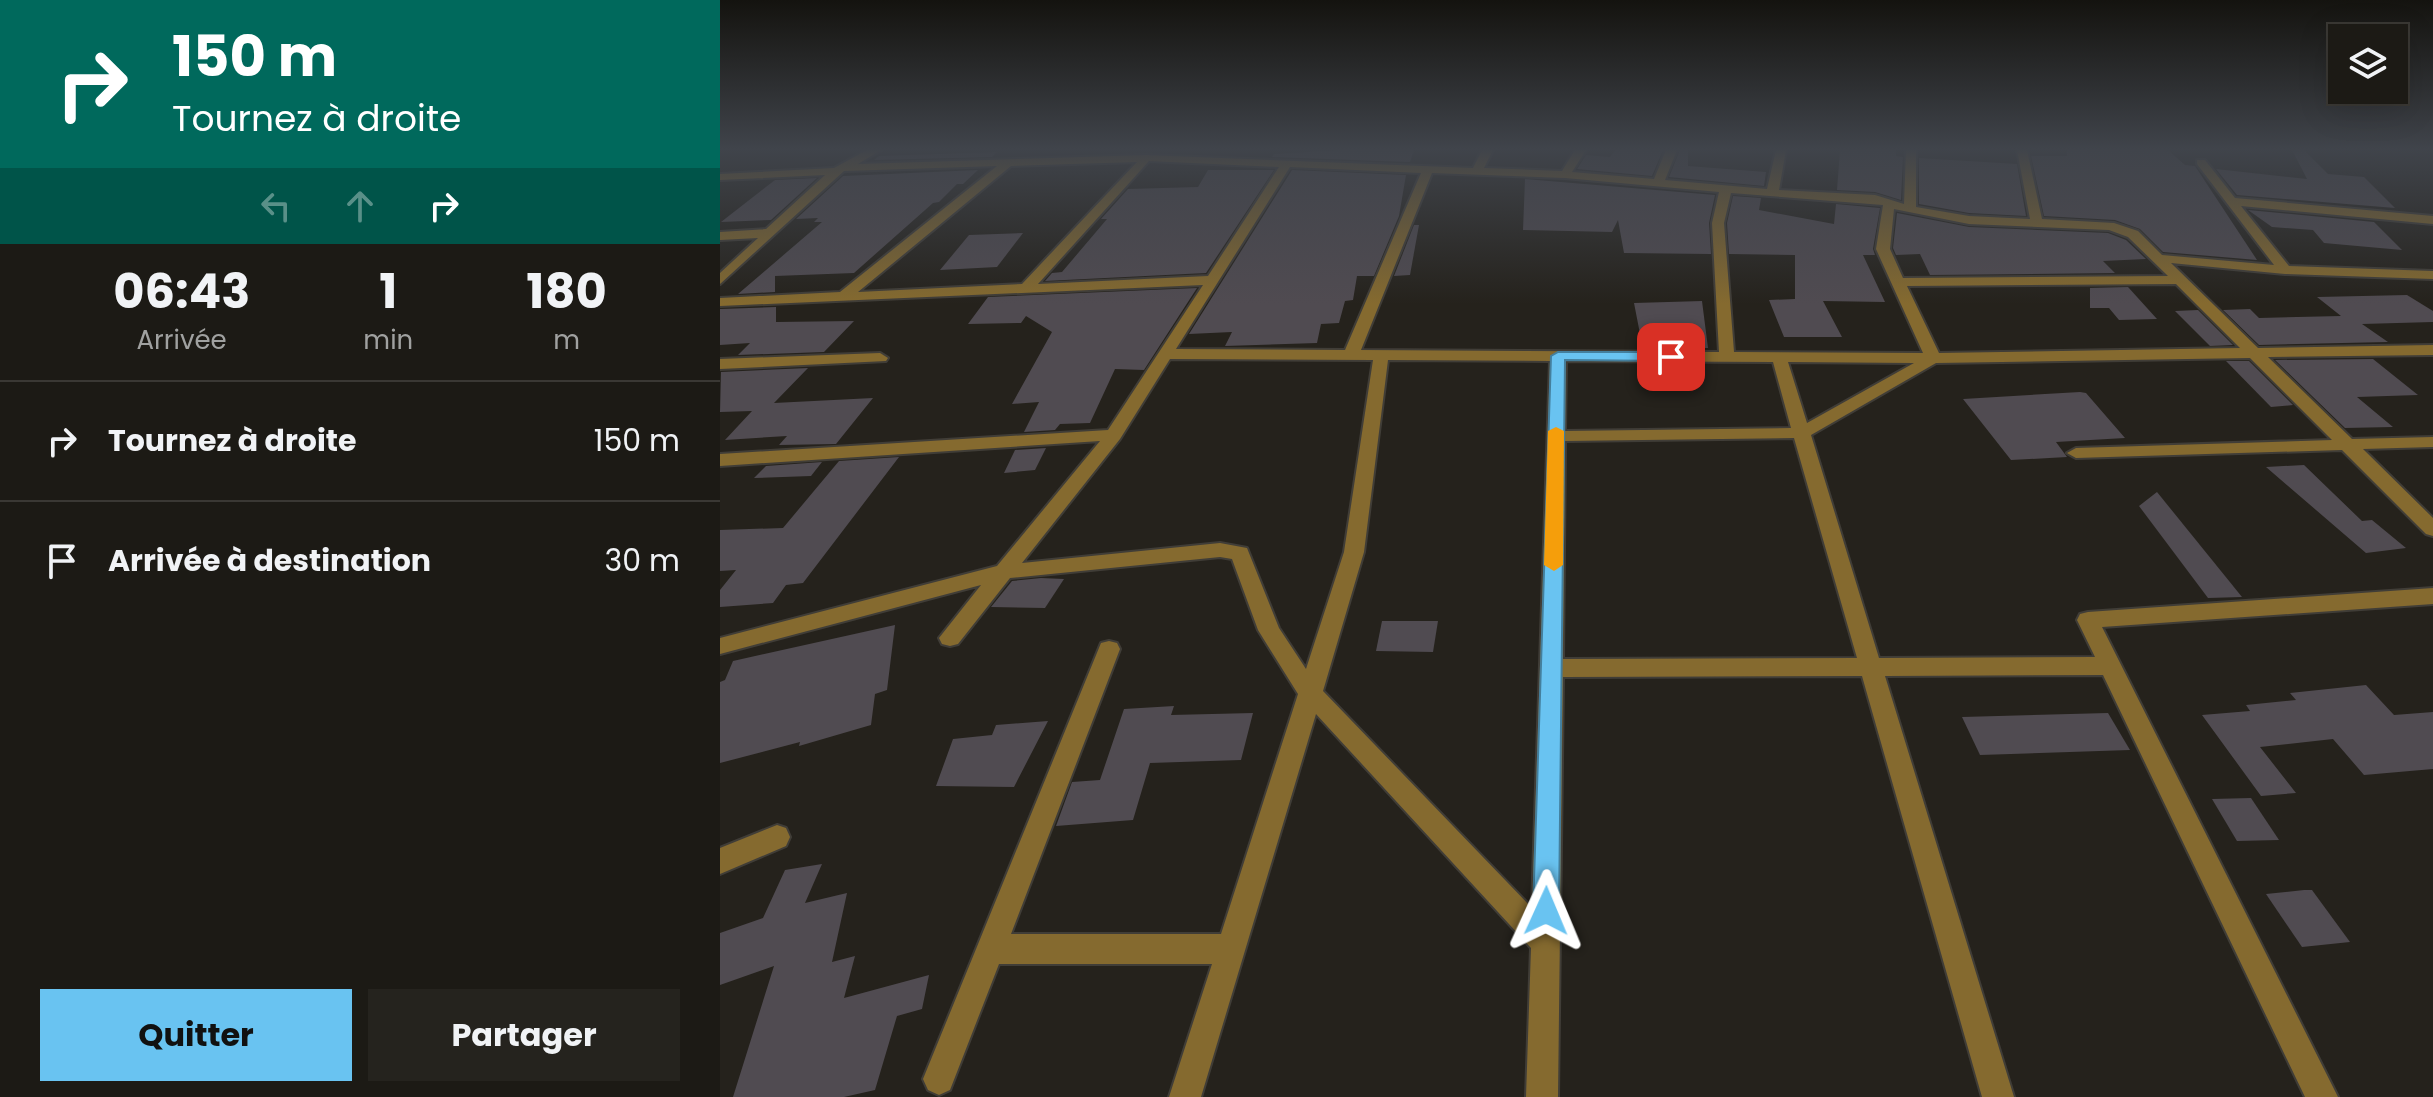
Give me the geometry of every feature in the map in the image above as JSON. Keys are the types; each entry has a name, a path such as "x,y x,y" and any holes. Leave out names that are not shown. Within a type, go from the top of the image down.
{"street":[{"path":"720,280 804,201"},
{"path":"844,296 961,201"},
{"path":"1026,288 1106,201"},
{"path":"950,638 1114,435 1263,201"},
{"path":"1351,355 1415,201"},
{"path":"1723,201 1718,223 1727,357"},
{"path":"1883,201 1910,210 1969,220 2110,226 2133,234 2433,529"},
{"path":"1910,201 1910,210"},
{"path":"2032,201 2037,225"},
{"path":"2231,201 2285,270"},
{"path":"2233,201 2433,220"},
{"path":"1889,203 1883,249 1933,358"},
{"path":"720,236 770,233"},
{"path":"2155,258 2285,270 2433,275"},
{"path":"720,302 1213,280"},
{"path":"1899,282 2178,280"},
{"path":"1165,354 1933,358 2433,350"},
{"path":"1185,1097 1354,552 1381,355"},
{"path":"1542,1097 1558,356"},
{"path":"1779,357 1998,1097"},
{"path":"720,364 880,358"},
{"path":"1556,436 1802,433 1933,358"},
{"path":"720,460 1114,435"},
{"path":"2076,453 2433,442"},
{"path":"720,646 1002,572 1220,550 1240,553 1269,630 1310,693 1545,942"},
{"path":"2322,1097 2088,620 2433,596"},
{"path":"939,1079 1109,649"},
{"path":"1551,668 2113,666"},
{"path":"720,861 777,837"},
{"path":"990,949 1231,949"}],"building":[{"path":"748,201 792,201 771,220 721,222"},
{"path":"815,201 940,201 933,203 854,273 775,276 775,292 738,294 822,222 814,222 818,218 796,219"},
{"path":"1117,201 1253,201 1206,273 1045,281 1052,273 1062,272 1107,219 1101,219"},
{"path":"1272,201 1402,201 1399,216 1374,276 1357,276 1353,300 1345,301 1339,323 1321,324 1317,343 1225,346 1232,332 1189,334"},
{"path":"1524,201 1714,201 1709,223 1711,254 1624,253 1618,220 1612,232 1523,230"},
{"path":"1732,201 1760,201 1759,210 1834,224 1836,204 1880,208 1873,249 1875,255 1863,255 1885,302 1823,301 1842,337 1784,337 1769,300 1795,299 1795,255 1729,254 1727,223"},
{"path":"1919,201 2023,201 2026,216 1969,213 1919,204"},
{"path":"2041,201 2218,201 2257,260 2163,252 2140,229 2115,220 2044,216"},
{"path":"2312,201 2388,201 2395,208"},
{"path":"2248,210 2374,222 2402,250 2324,243 2313,230 2272,227"},
{"path":"1897,213 1969,227 2108,233 2126,240 2146,259 2103,261 2115,273 1930,275 1920,254 1896,255 1893,248"},
{"path":"1414,225 1419,225 1410,275 1394,276"},
{"path":"1023,233 997,267 940,270 969,235"},
{"path":"2128,287 2157,319 2119,320 2109,308 2090,308 2090,288"},
{"path":"1197,288 1144,370 1115,369 1090,423 1060,424 1055,430 1024,432 1039,402 1012,404 1052,332 1026,316 1021,323 968,324 988,297"},
{"path":"2407,295 2433,311 2433,322 2362,324 2388,342 2259,345 2223,310 2250,309 2259,318 2341,316 2317,297"},
{"path":"1702,301 1708,348 1679,348 1677,337 1641,339 1634,303"},
{"path":"776,307 776,322 854,321 824,352 738,355 750,343 720,345 720,309"},
{"path":"2198,310 2233,345 2210,346 2175,311"},
{"path":"2373,359 2418,395 2357,397 2393,427 2345,428 2275,360"},
{"path":"2226,361 2249,361 2293,405 2271,407"},
{"path":"808,368 774,403 873,398 836,444 779,445 787,436 725,440 752,411 720,412 721,372"},
{"path":"2086,393 2125,438 2056,442 2067,457 2011,460 1963,399"},
{"path":"1046,448 1035,470 1004,473 1015,450"},
{"path":"899,457 803,583 786,585 773,603 720,607 720,590 736,570 720,571 720,530 783,528 839,461"},
{"path":"822,462 811,476 754,478 766,466"},
{"path":"2304,465 2362,521 2372,520 2406,548 2366,553 2266,467"},
{"path":"2157,492 2242,597 2208,598 2139,506"},
{"path":"1064,579 1045,608 991,607 1012,581"},
{"path":"1382,621 1438,621 1433,652 1376,651"},
{"path":"895,625 887,690 875,694 871,725 799,746 800,742 720,763 720,682 725,680 733,661"},
{"path":"2366,685 2394,715 2433,712 2433,769 2364,775 2333,739 2260,747 2296,793 2261,796 2202,715 2250,711 2246,705 2296,700 2290,693"},
{"path":"1174,706 1171,715 1253,713 1241,760 1150,763 1133,820 1056,826 1072,782 1100,780 1124,709"},
{"path":"2108,713 2130,750 1980,755 1962,717"},
{"path":"1048,721 1014,787 936,786 953,739 992,735 996,725"},
{"path":"2251,798 2279,840 2237,841 2212,799"},
{"path":"822,864 805,903 847,893 832,962 855,956 844,998 929,975 922,1009 897,1016 875,1090 844,1097 733,1097 774,966 720,985 720,933 763,918 785,870"},
{"path":"2312,890 2350,942 2302,947 2266,894"}],"slow traffic":[{"path":"1554,565 1556,431"}],"route":[{"path":"1546,911 1558,356 1671,357"}]}
